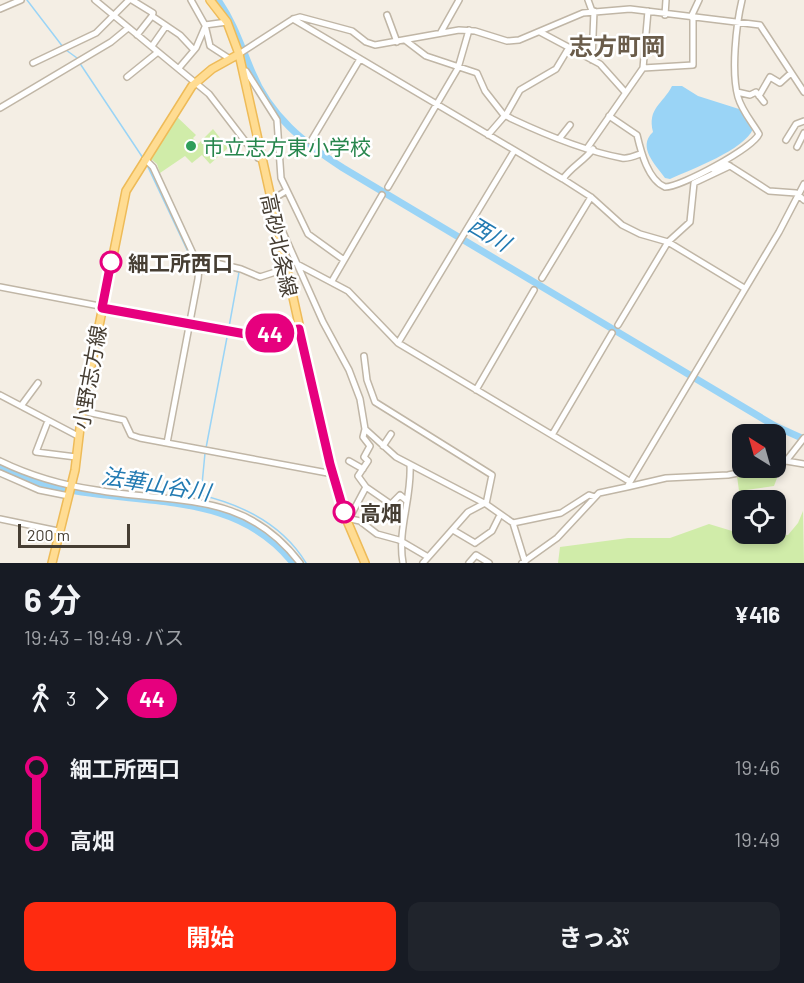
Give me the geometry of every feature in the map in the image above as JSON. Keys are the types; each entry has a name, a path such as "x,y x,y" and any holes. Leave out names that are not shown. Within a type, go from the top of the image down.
{"main road":[{"name":"高砂北条線","path":"210,0 227,22 242,52 243,72 270,201 333,474 346,518 365,563"},
{"name":"小野志方線","path":"52,563 58,531 69,496 82,411 123,201 144,160 196,82 242,52"}],"street":[{"path":"0,9 21,0"},
{"path":"95,0 196,82 223,110 258,158 262,159"},
{"path":"33,63 96,33 131,0 153,13 152,16 194,50"},
{"path":"191,0 205,25 210,46 230,59"},
{"path":"441,32 459,0"},
{"path":"588,0 593,11 592,60"},
{"path":"630,9 631,0"},
{"path":"666,0 666,15"},
{"path":"643,68 693,65 692,17 699,0"},
{"path":"609,116 637,135 640,154 656,179 665,187 675,186 754,142 759,134 742,108 737,93 737,20 742,0"},
{"path":"242,52 293,19 307,17 352,31 371,44 397,42 441,32 469,30 507,41 540,32 561,20 593,11 630,9 666,15 755,22 764,29 804,92"},
{"path":"563,179 570,169 583,161 609,116 643,68 648,11"},
{"path":"387,15 395,29 397,42"},
{"path":"137,35 152,16"},
{"path":"293,19 563,179 591,197 622,225 640,234 668,242 744,288"},
{"path":"205,25 227,22"},
{"path":"179,68 194,50 205,25"},
{"path":"152,46 166,26"},
{"path":"0,108 111,42 128,28"},
{"path":"388,187 458,68 469,30"},
{"path":"540,32 608,70 626,92"},
{"path":"405,40 426,56 480,75 485,91 504,114 572,146 591,148 624,159 640,154"},
{"path":"488,135 520,90 556,69 568,49"},
{"path":"127,77 158,52"},
{"path":"311,141 360,59"},
{"path":"243,72 246,71 277,120 278,163 286,191 308,234 344,260"},
{"path":"759,96 770,77 780,83 791,73"},
{"path":"737,93 750,95 755,92 764,102"},
{"path":"786,140 796,124 803,123"},
{"path":"559,139 570,125"},
{"path":"797,147 804,133"},
{"path":"398,343 514,151"},
{"path":"144,160 153,167 195,258"},
{"path":"706,170 726,164 769,191 778,193 789,191 804,200"},
{"path":"618,325 668,242 690,222 694,183 730,166"},
{"path":"628,484 804,184"},
{"path":"270,201 286,191"},
{"path":"332,281 382,195"},
{"path":"542,278 591,197"},
{"path":"272,209 323,322 349,369 360,399 365,429 363,437 370,446 364,457 368,461 358,476 366,487 405,514"},
{"path":"167,443 200,269 189,265 189,262 195,258 242,269 260,277 285,269"},
{"path":"297,264 332,281 358,299 398,343 552,435 628,484"},
{"path":"0,287 251,335 299,329"},
{"path":"476,390 534,290"},
{"path":"552,435 612,333"},
{"path":"364,356 367,380 375,402 492,475 486,503 466,514 423,563"},
{"path":"21,406 38,383"},
{"path":"0,395 78,435"},
{"path":"82,411 124,420 131,435 333,474"},
{"path":"48,421 36,452 76,457"},
{"path":"365,429 382,446 410,465 486,503 513,523 561,513 589,495 595,496"},
{"path":"382,446 391,434"},
{"path":"802,440 786,461 804,464"},
{"path":"349,460 363,469"},
{"path":"0,461 38,478 71,485 97,490 195,500 234,510 265,526 300,563"},
{"path":"403,563 401,541 410,465"},
{"path":"0,473 39,490 69,496"},
{"path":"513,523 523,562 557,538 595,496 604,491 628,484 677,477 732,474"},
{"path":"346,518 350,517 366,487"},
{"path":"390,505 400,495 407,501"},
{"path":"460,509 466,514"},
{"path":"568,510 575,518"},
{"path":"475,543 492,531 500,515"},
{"path":"346,518 360,521 377,534 401,541 428,557"},
{"path":"0,519 58,531"},
{"path":"453,530 475,543"},
{"path":"469,563 476,555 475,543"},
{"path":"476,555 489,563"}],"green space":[{"name":"市立志方東小学校","path":"176,116 196,135 193,138 198,144 213,129 228,148 210,164 202,155 192,163 185,156 160,173 157,164 150,158"},
{"path":"737,478 777,478 774,486 739,490"},
{"path":"803,511 804,563 558,563 560,547 628,538 670,538 709,524 732,531 732,544 786,544 786,535 798,523"}],"water":[{"path":"672,86 682,86 698,96 739,109 753,129 748,137 729,151 670,179 665,178 649,155 647,144 653,132 654,112"}],"waterway":[{"path":"27,0 63,47"},
{"name":"西川","path":"218,0 233,26 259,88 268,102 278,115 315,149 343,168 775,426 804,439"},
{"path":"66,50 77,58"},
{"path":"79,62 143,158"},
{"path":"147,165 191,258"},
{"path":"193,262 239,272 229,327"},
{"path":"206,448 228,332"},
{"path":"205,453 201,495 232,504 261,518 286,538 306,563"},
{"name":"法華山谷川","path":"0,466 36,482 74,491 193,506 230,517 264,535 293,563"}],"bus line":[{"name":"44","path":"111,262 102,308 251,335 299,329 330,464 344,512"}],"place":[{"name":"市立志方東小学校","path":"191,146"},
{"name":"細工所西口","path":"111,262"},
{"name":"高畑","path":"344,512"}],"district":[{"name":"志方町岡","path":"617,45"}]}
